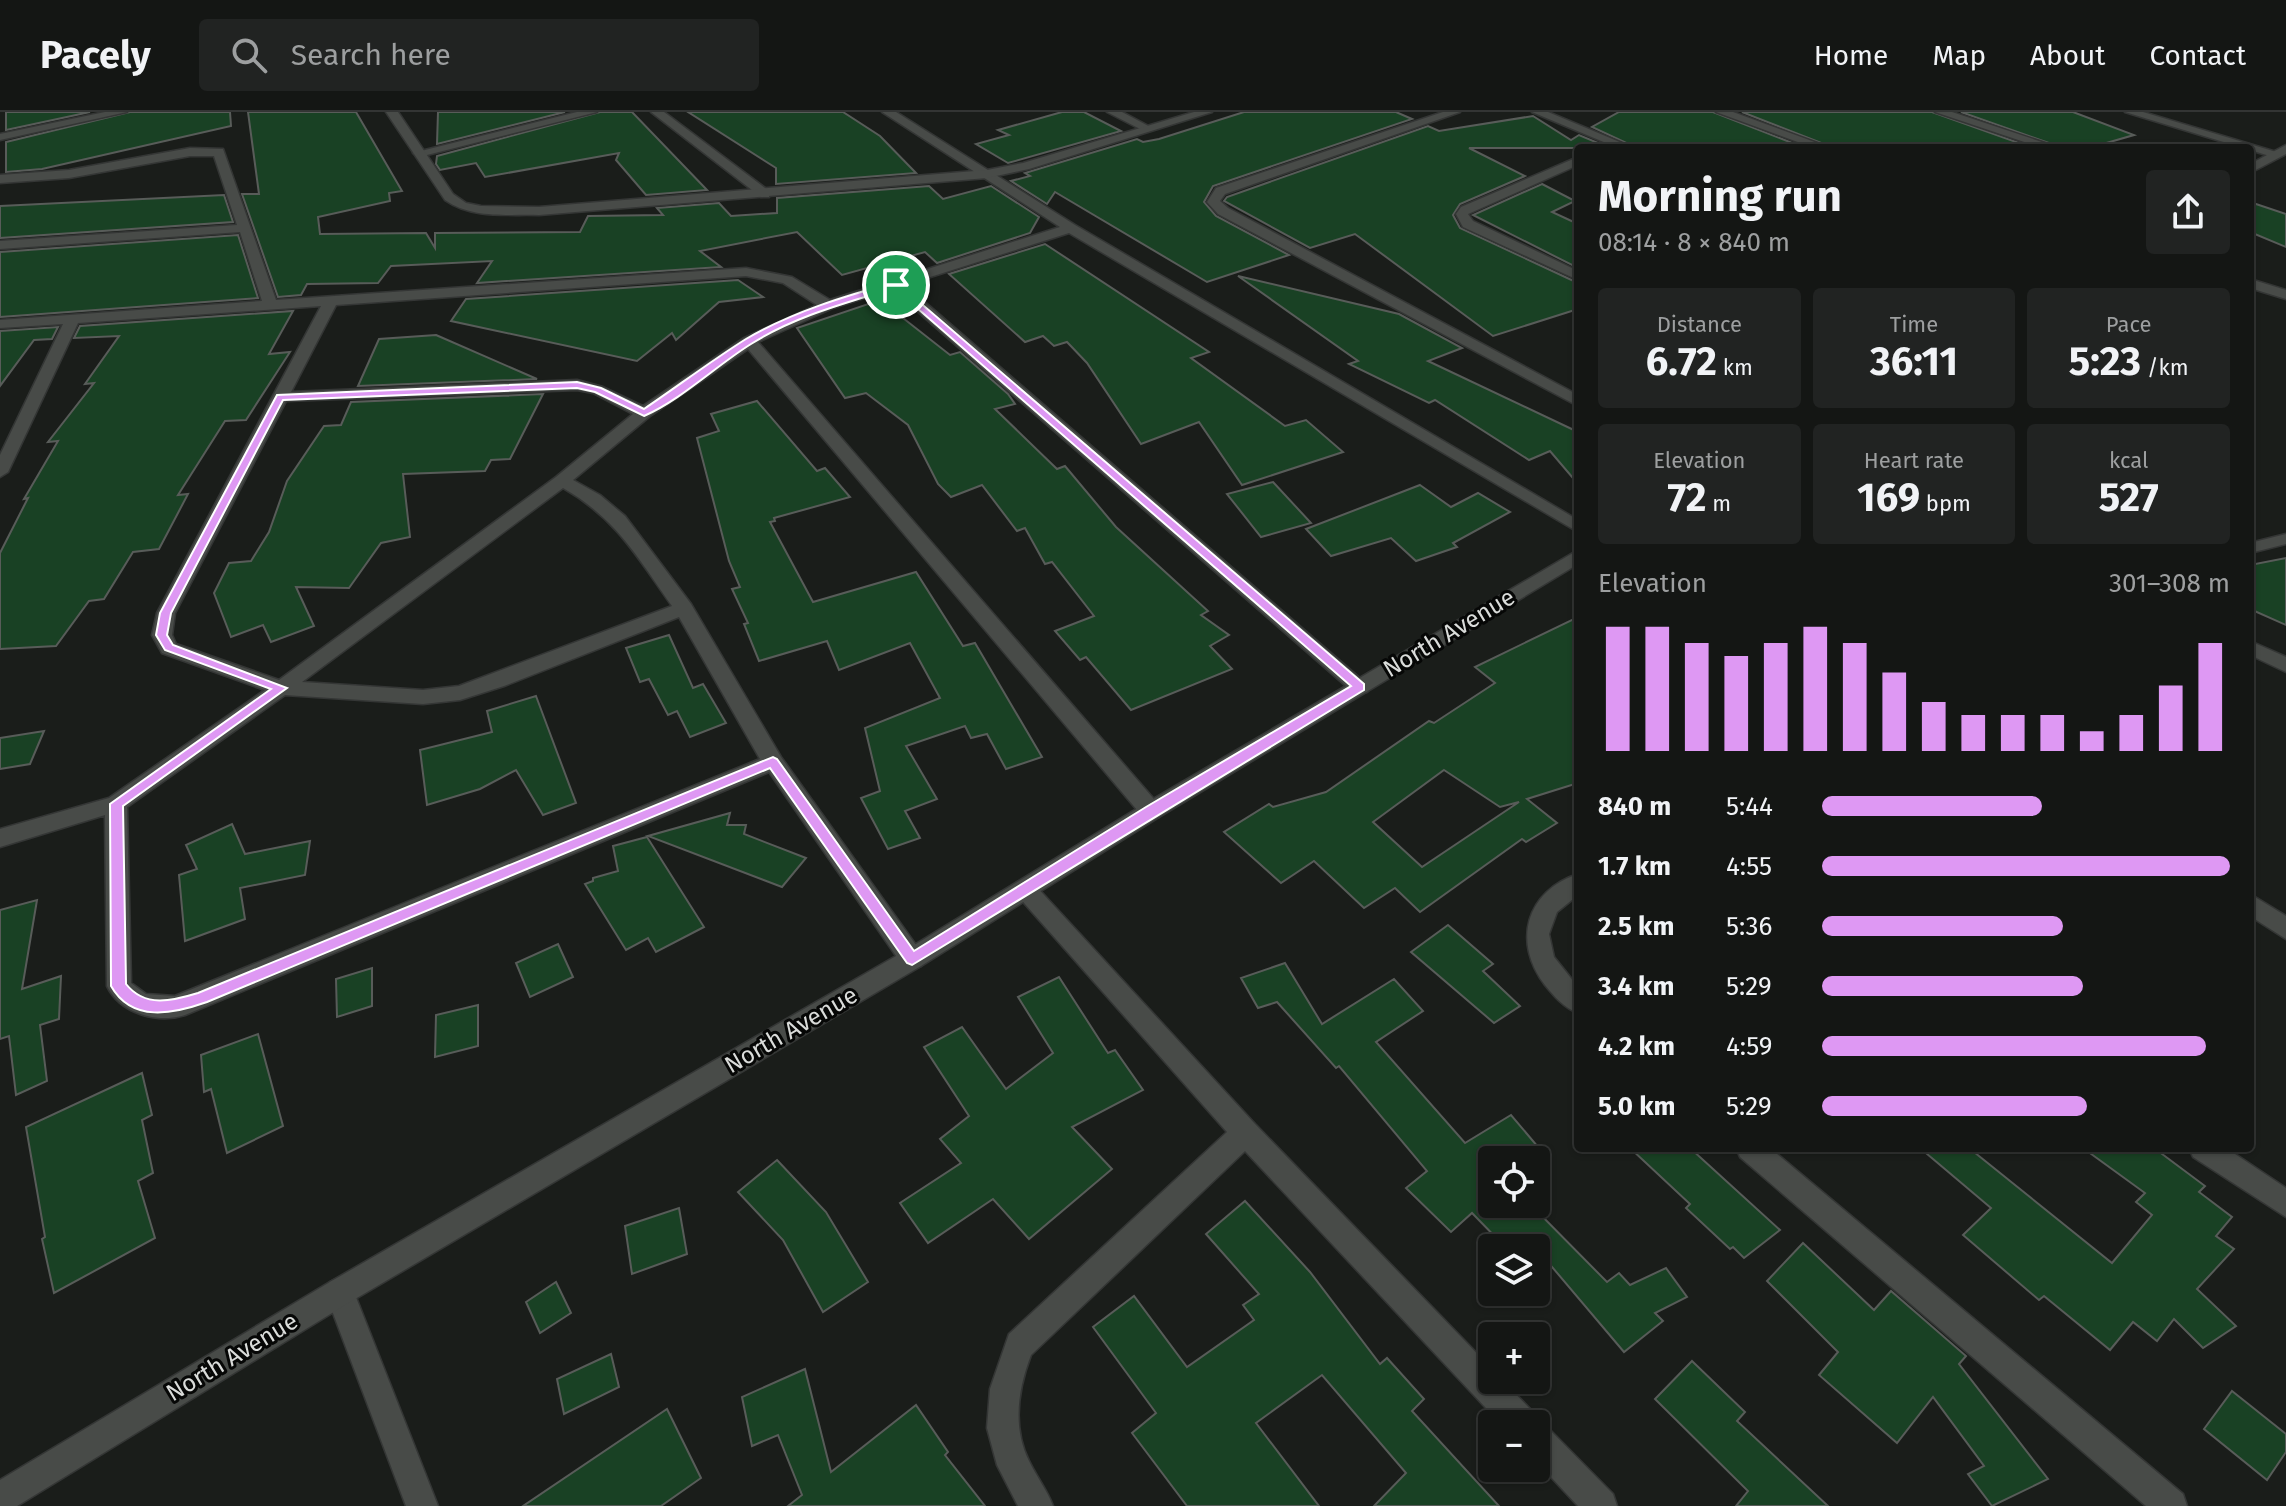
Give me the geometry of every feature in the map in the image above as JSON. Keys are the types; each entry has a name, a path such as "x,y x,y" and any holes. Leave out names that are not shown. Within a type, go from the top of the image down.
{"street":[{"path":"0,137 121,112"},
{"path":"392,112 449,197 462,206 481,210 539,211 987,174 1025,166 1206,112"},
{"path":"419,153 591,112"},
{"path":"657,112 765,194"},
{"path":"888,112 1070,228 1574,525"},
{"path":"1113,112 1148,129"},
{"path":"1454,112 1220,191 1213,202 1223,211 1574,399"},
{"path":"1538,112 1611,144"},
{"path":"1722,112 1814,144"},
{"path":"1941,112 2041,144"},
{"path":"2131,112 2251,144"},
{"path":"2254,145 2281,152"},
{"path":"0,179 69,174 202,151 219,152 270,303"},
{"path":"2254,167 2281,152"},
{"path":"1574,163 1462,214 1468,224 1574,274"},
{"path":"0,245 244,228"},
{"path":"0,838 116,804 281,688 562,481 644,413 749,341 828,305 1070,228"},
{"path":"0,324 746,272 787,280 828,305"},
{"path":"2254,284 2286,295"},
{"path":"896,285 1360,687"},
{"path":"331,301 166,613 162,635 169,648 281,688 423,697 460,693 684,608"},
{"path":"0,472 72,320"},
{"path":"749,341 1151,811"},
{"path":"280,397 577,385 598,390 644,413"},
{"path":"562,481 594,499 619,520 684,608 773,762 912,959"},
{"path":"2254,547 2286,539"},
{"name":"North Avenue","path":"0,1498 340,1292 912,959 1151,811 1574,558"},
{"path":"2254,649 2286,665"},
{"path":"116,804 119,986 129,999 151,1007 176,1007 773,762"},
{"path":"1574,886 1549,903 1539,924 1537,945 1542,964 1555,982 1574,999"},
{"path":"1025,889 1245,1133 1510,1410"},
{"path":"2254,906 2286,929"},
{"path":"1037,1506 1016,1475 1003,1434 1005,1381 1020,1345 1245,1133"},
{"path":"1755,1152 2171,1506"},
{"path":"2209,1152 2286,1204"},
{"path":"340,1292 422,1506"},
{"path":"1550,1453 1601,1506"}],"building":[{"path":"6,112 90,112 6,130"},
{"path":"130,112 230,112 231,126 42,169 6,172 6,142"},
{"path":"248,112 356,112 402,191 389,193 390,201 318,217 320,234 426,233 435,248 435,233 580,232 588,216 663,215 657,208 719,203 731,216 777,213 777,198 929,186 943,199 991,186 1039,217 1030,233 937,263 925,252 842,275 797,232 700,251 721,267 477,283 492,261 391,266 378,283 307,284 301,295 278,297 242,194 259,194"},
{"path":"438,112 565,112 437,144"},
{"path":"600,112 632,112 707,190 646,195 616,160 619,153 485,177 476,163 440,170 436,164 437,156"},
{"path":"688,112 843,112 880,136 916,173 776,184 776,168"},
{"path":"1062,112 1084,112 1121,131 1008,163 976,144 1009,135 998,130"},
{"path":"1244,112 1396,112 1412,119 1213,186 1204,202 1216,216 1289,255 1207,282 1055,192 1047,204 1011,181 1030,176 1025,173 1137,139 1143,142 1159,139"},
{"path":"1619,112 1713,112 1795,144 1628,144 1592,127"},
{"path":"1742,112 1932,112 2022,144 1824,144"},
{"path":"1961,112 2073,112 2134,135 2103,144 2052,144"},
{"path":"1533,116 1571,140 1579,135 1600,144 1574,144 1574,148 1469,148 1525,176 1460,204 1453,215 1460,228 1574,281 1574,310 1493,336 1355,234 1310,248 1224,201 1227,197 1428,126 1439,131"},
{"path":"1542,184 1574,200 1552,212 1574,222 1574,266 1473,215"},
{"path":"224,195 233,222 0,238 0,206"},
{"path":"2254,203 2286,214 2286,247 2254,234"},
{"path":"238,235 258,298 0,317 0,252"},
{"path":"1045,244 1209,352 1191,358 1285,426 1306,420 1343,452 1242,485 1199,422 1141,444 1087,363 1067,342 1054,346 1043,336 1025,342 949,274"},
{"path":"1238,276 1399,314 1462,348 1428,361 1574,430 1574,479 1550,451 1529,460 1435,400 1429,403 1349,364 1358,361"},
{"path":"738,280 763,297 719,302 676,340 672,333 637,361 451,321 466,299"},
{"path":"880,300 950,355 960,352 1008,394 1015,404 995,409 1057,469 1065,466 1116,527 1208,611 1201,615 1229,635 1210,646 1232,669 1131,710 1086,657 1080,660 1055,631 1094,616 1052,562 1045,564 1025,528 1017,531 982,485 951,497 938,484 908,425 866,393 845,398 797,328"},
{"path":"293,311 269,354 290,352 246,420 225,421 178,495 188,494 159,549 133,552 104,599 89,601 56,646 0,649 0,553 28,498 24,499 58,441 48,442 94,383 85,384 119,336 74,338 80,326"},
{"path":"58,327 52,339 34,340 0,386 0,331"},
{"path":"436,335 537,379 358,386 379,339"},
{"path":"543,394 510,459 491,460 485,471 403,474 410,537 381,543 349,588 296,587 314,626 271,642 263,625 231,637 214,593 229,563 251,561 269,532 287,481 324,426 341,425 351,402"},
{"path":"757,401 817,471 825,468 850,497 774,518 775,521 770,522 813,602 916,572 963,646 975,643 1042,757 1006,769 987,734 971,738 965,726 906,746 937,799 905,811 920,838 888,849 861,798 880,791 865,728 940,698 910,643 839,670 827,641 759,661 744,624 748,623 732,589 740,587 729,561 697,438 719,431 711,414"},
{"path":"1273,482 1311,523 1261,537 1227,494"},
{"path":"1420,485 1451,507 1478,493 1510,512 1453,543 1457,547 1416,561 1391,538 1331,556 1306,529"},
{"path":"2286,558 2286,625 2254,611 2254,564"},
{"path":"1574,619 1574,784 1527,799 1557,823 1526,842 1522,839 1420,912 1395,888 1364,908 1314,861 1281,883 1224,832 1269,804 1273,807 1326,792 1429,721 1434,723 1495,683 1475,667","holes":["1444,770 1500,807 1519,802 1422,867 1373,822"]},
{"path":"669,635 693,688 703,684 726,723 690,737 677,711 668,715 649,679 640,682 626,648"},
{"path":"536,696 576,803 543,815 516,770 480,789 427,805 420,750 492,732 487,711"},
{"path":"44,731 30,764 0,769 0,738"},
{"path":"730,813 727,825 746,825 744,834 806,858 782,887 648,836"},
{"path":"232,824 245,854 310,841 305,875 240,888 245,919 185,941 179,875 197,869 186,845"},
{"path":"647,837 704,927 656,952 648,938 626,950 585,884 593,878 618,871 613,846"},
{"path":"37,900 22,989 61,976 59,1019 40,1025 47,1081 16,1095 9,1036 0,1039 0,910"},
{"path":"1448,925 1493,964 1483,971 1520,1006 1494,1023 1411,952"},
{"path":"558,944 573,977 530,997 516,963"},
{"path":"1285,963 1322,1024 1394,979 1423,1011 1376,1042 1465,1143 1511,1115 1537,1146 1478,1146 1478,1218 1544,1218 1607,1282 1619,1273 1630,1285 1666,1268 1687,1297 1655,1313 1663,1321 1624,1352 1550,1265 1550,1234 1492,1234 1472,1213 1451,1232 1406,1188 1427,1171 1339,1066 1336,1068 1277,1002 1258,1008 1241,978"},
{"path":"372,968 372,1006 337,1017 336,979"},
{"path":"1059,977 1108,1053 1115,1050 1143,1090 1072,1127 1112,1169 1029,1239 993,1199 928,1243 900,1203 961,1163 940,1139 969,1116 924,1047 962,1027 1006,1089 1053,1053 1018,997"},
{"path":"478,1005 478,1046 435,1057 436,1015"},
{"path":"258,1034 283,1126 227,1153 211,1089 204,1092 201,1055"},
{"path":"142,1073 152,1115 142,1120 153,1173 138,1181 155,1238 54,1293 42,1239 45,1237 26,1127"},
{"path":"1634,1152 1694,1152 1780,1230 1744,1258 1686,1208 1690,1204"},
{"path":"1925,1152 1974,1152 2112,1263 2152,1215 2136,1202 2145,1193 2089,1152 2159,1152 2205,1186 2199,1192 2232,1217 2216,1236 2234,1249 2197,1289 2236,1326 2203,1348 2174,1319 2157,1341 2133,1322 2110,1350 2044,1296 2039,1300 1963,1235 1991,1208"},
{"path":"777,1160 826,1212 868,1282 823,1312 783,1240 738,1192"},
{"path":"1245,1201 1310,1272 1380,1364 1387,1358 1424,1399 1412,1411 1499,1506 1374,1506 1406,1473 1322,1375 1256,1423 1319,1506 1187,1506 1132,1433 1156,1413 1093,1327 1134,1296 1187,1367 1254,1320 1243,1305 1259,1294 1206,1234"},
{"path":"679,1208 687,1254 632,1274 625,1226"},
{"path":"1803,1243 1874,1310 1891,1291 1966,1356 1959,1364 2048,1479 1992,1506 1968,1474 1984,1466 1933,1397 1897,1443 1819,1375 1838,1352 1767,1281"},
{"path":"556,1282 571,1313 540,1333 526,1302"},
{"path":"611,1354 619,1387 564,1414 557,1379"},
{"path":"1692,1361 1745,1412 1737,1421 1828,1506 1736,1506 1748,1491 1655,1399"},
{"path":"805,1369 831,1472 916,1405 948,1452 945,1455 985,1506 788,1506 802,1495 778,1435 752,1446 742,1397"},
{"path":"2232,1391 2286,1434 2286,1452 2267,1480 2204,1429"},
{"path":"667,1409 701,1478 661,1506 523,1506"}],"route":[{"path":"896,285 1360,687 1151,811 912,959 773,762 202,998 176,1007 151,1007 129,999 119,986 116,804 281,688 169,648 162,635 166,613 280,397 577,385 598,390 644,413 749,341 780,325 828,305 896,285"}]}
